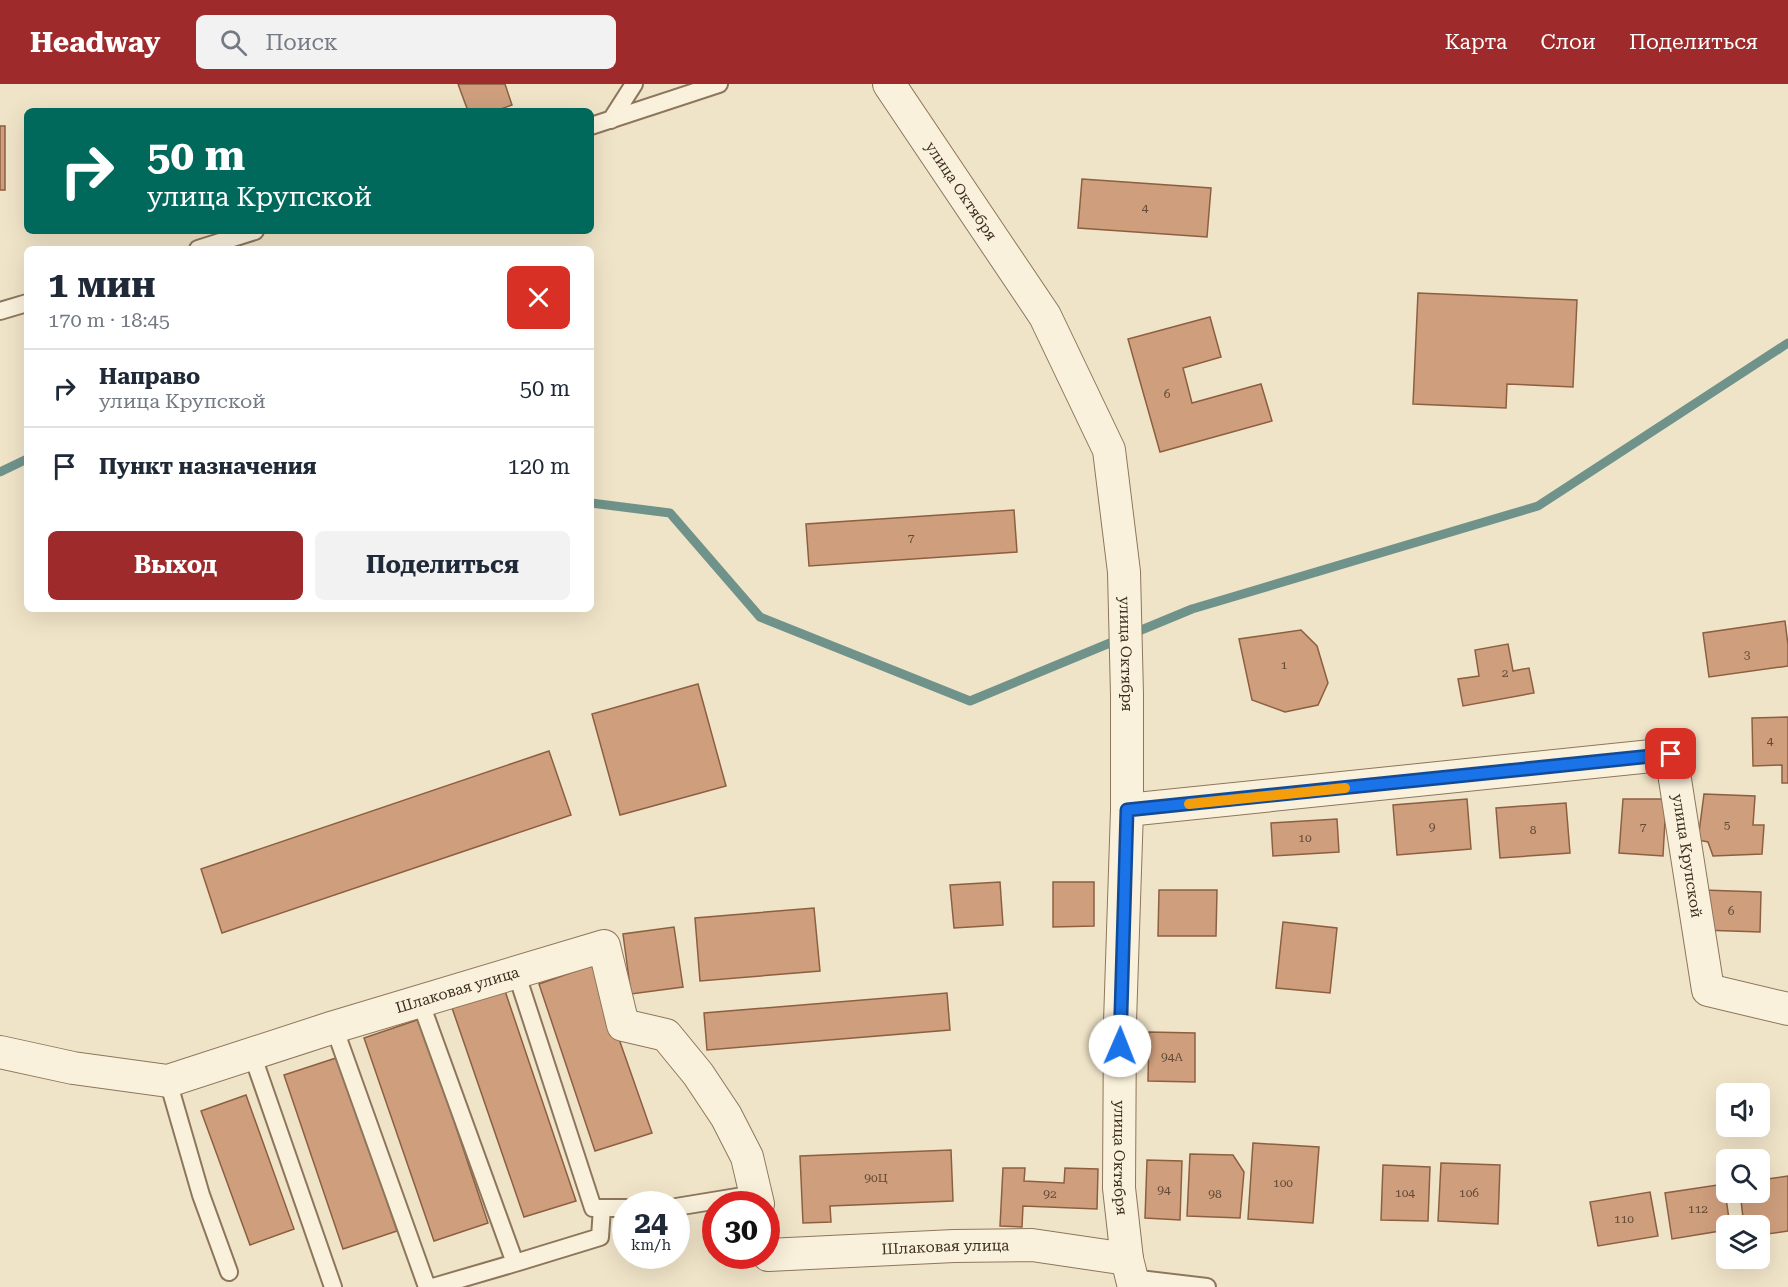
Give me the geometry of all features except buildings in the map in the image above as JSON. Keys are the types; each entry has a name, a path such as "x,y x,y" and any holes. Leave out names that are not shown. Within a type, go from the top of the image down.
{"street":[{"name":"улица Октября","path":"889,84 1046,316 1109,450 1124,572 1127,810 1120,1022 1119,1188 1131,1275"},
{"name":"улица Крупской","path":"1127,810 1671,754 1708,990 1788,1009"},
{"name":"Шлаковая улица","path":"0,1052 73,1068 168,1081 334,1027 604,946 623,1024 666,1035 698,1074 726,1116 747,1157 754,1191"},
{"name":"Шлаковая улица","path":"780,1254 954,1246 1032,1245 1131,1275"}],"lane":[{"path":"611,120 634,84"},
{"path":"594,125 719,84"},
{"path":"208,246 246,234"},
{"path":"0,311 24,304"},
{"path":"516,972 593,1208 612,1208"},
{"path":"420,1001 515,1263"},
{"path":"334,1027 427,1287"},
{"path":"252,1054 333,1287"},
{"path":"168,1081 201,1195 229,1272"},
{"path":"433,1287 600,1237 602,1208"},
{"path":"1131,1275 1207,1287"}],"waterway":[{"path":"594,503 670,513 760,617 970,701 1192,609 1538,506 1788,343"},
{"path":"0,472 24,460"}],"slow traffic":[{"path":"1189,804 1345,788"}],"route":[{"path":"1120,1046 1127,810 1671,754"}]}
